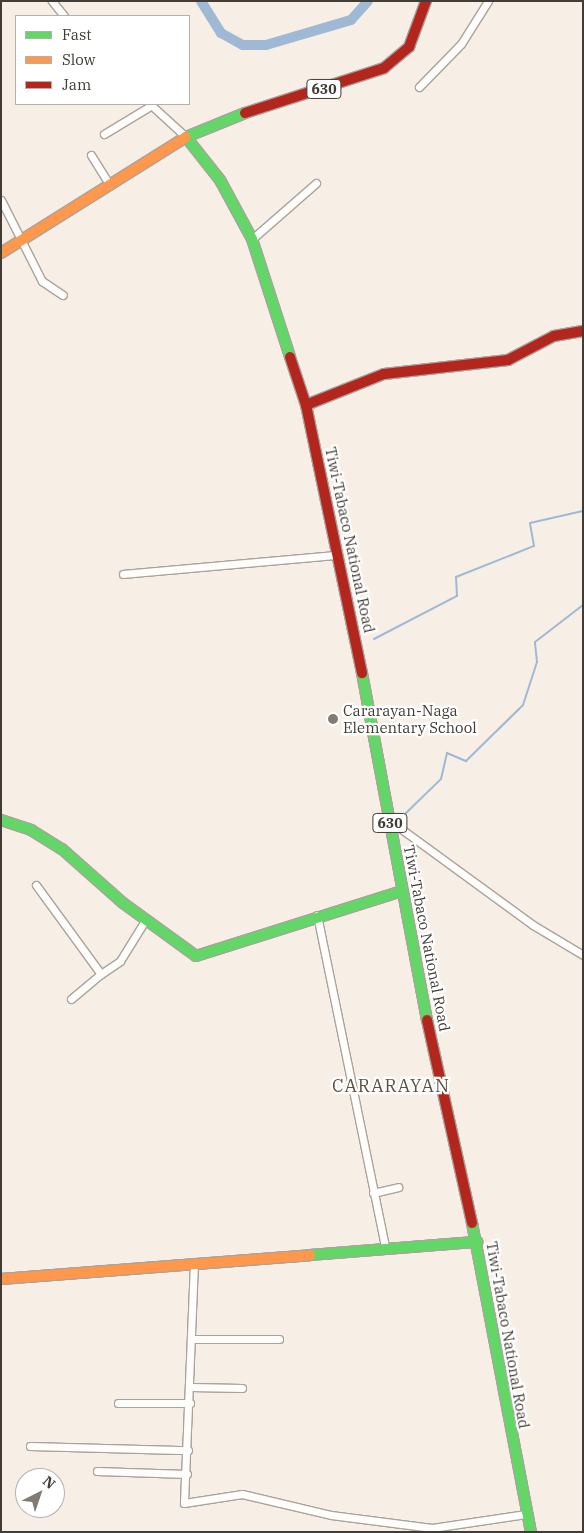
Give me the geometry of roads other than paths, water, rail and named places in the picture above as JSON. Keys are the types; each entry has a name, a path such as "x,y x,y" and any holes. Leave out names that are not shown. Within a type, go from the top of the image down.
{"main road":[{"name":"630","path":"186,137 227,119 384,68 409,47 426,1"},
{"path":"1,252 186,137"},
{"name":"Tiwi-Tabaco National Road","path":"186,137 220,180 252,239 306,405 402,891 477,1242 526,1514 531,1532"},
{"path":"306,405 384,374 508,360 554,336 583,331"},
{"path":"1,820 31,830 62,849 146,919 196,956 203,956 317,915 402,891"},
{"path":"1,1279 385,1247 477,1242"}],"street":[{"path":"52,1 63,15"},
{"path":"419,87 461,44 488,1"},
{"path":"104,134 151,105 186,137"},
{"path":"91,155 110,185"},
{"path":"252,239 316,183"},
{"path":"1,200 23,239 42,280 63,295"},
{"path":"123,574 337,555"},
{"path":"389,820 533,925 583,955"},
{"path":"36,885 101,974"},
{"path":"317,915 385,1247"},
{"path":"71,999 120,961 146,919"},
{"path":"374,1194 398,1187"},
{"path":"194,1262 191,1387 184,1503 242,1494 331,1515 411,1529 432,1528 526,1514"},
{"path":"191,1339 279,1340"},
{"path":"191,1387 242,1388"},
{"path":"118,1403 190,1403"},
{"path":"30,1446 188,1450"},
{"path":"97,1471 186,1474"}],"waterway":[{"path":"201,1 221,33 243,45 266,45 351,20 368,1"},
{"path":"374,639 457,596 456,577 534,546 530,523 583,511"},
{"path":"405,814 441,779 447,753 466,761 523,705 537,662 535,642 583,605"}],"place":[{"name":"Cararayan-Naga Elementary School","path":"333,719"}],"district":[{"name":"CARARAYAN","path":"391,1086"}]}
